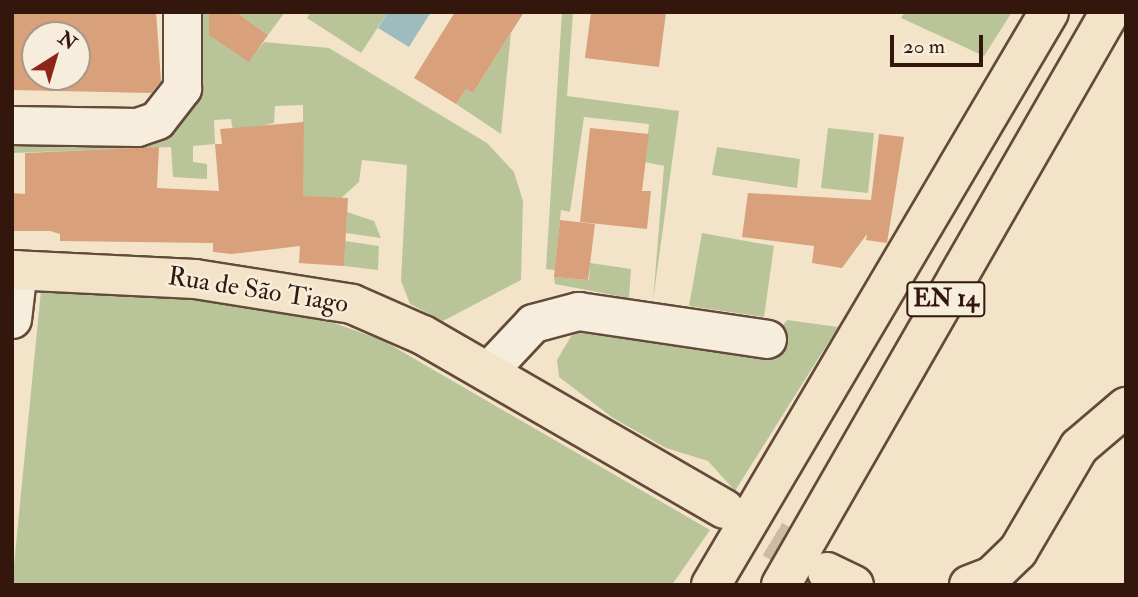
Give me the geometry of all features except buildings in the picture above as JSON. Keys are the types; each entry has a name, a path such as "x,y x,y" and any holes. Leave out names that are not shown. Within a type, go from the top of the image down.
{"main road":[{"name":"EN 14","path":"711,585 1049,12"},
{"name":"EN 14","path":"780,585 1110,12"},
{"name":"Rua de São Tiago","path":"15,269 195,279 352,304 487,372 724,509"},
{"path":"970,585 992,576 1018,551 1079,447 1120,409"}],"street":[{"path":"12,125 137,127 157,120 182,88 182,12"},
{"path":"12,319 15,269"},
{"path":"487,372 533,323 578,311 767,339"}],"green space":[{"path":"195,12 209,12 210,35 249,61 264,42 329,48 487,143 514,172 523,201 521,280 443,321 410,304 401,281 407,165 362,160 359,182 339,200 303,196 303,105 275,106 274,123 265,125 270,183 234,137 231,119 214,120 215,144 193,146 193,162 207,164 207,179 173,177 171,147 12,153 12,136 143,136"},
{"path":"236,12 285,12 268,35"},
{"path":"311,12 388,12 361,53 307,18"},
{"path":"562,12 573,12 567,96 679,111 653,301 664,166 645,162 649,124 584,117 570,212 561,210 555,270 546,269"},
{"path":"905,12 1012,12 984,56 901,18"},
{"path":"511,33 501,134 456,104 466,89 473,93"},
{"path":"828,128 874,133 868,193 821,188"},
{"path":"717,147 800,159 797,188 712,175"},
{"path":"347,212 374,221 381,238 346,233"},
{"path":"702,233 774,246 764,317 689,306"},
{"path":"345,241 379,246 378,270 344,266"},
{"path":"590,263 631,269 629,298 555,284 554,277 589,280"},
{"path":"41,290 249,304 317,317 382,340 710,530 672,585 12,585"},
{"path":"787,320 838,327 735,491 708,461 666,448 613,418 559,377 557,360 576,328 762,354"}],"water":[{"path":"388,12 431,12 409,47 378,28"}],"tunnel":[{"path":"724,509 826,572"}]}
